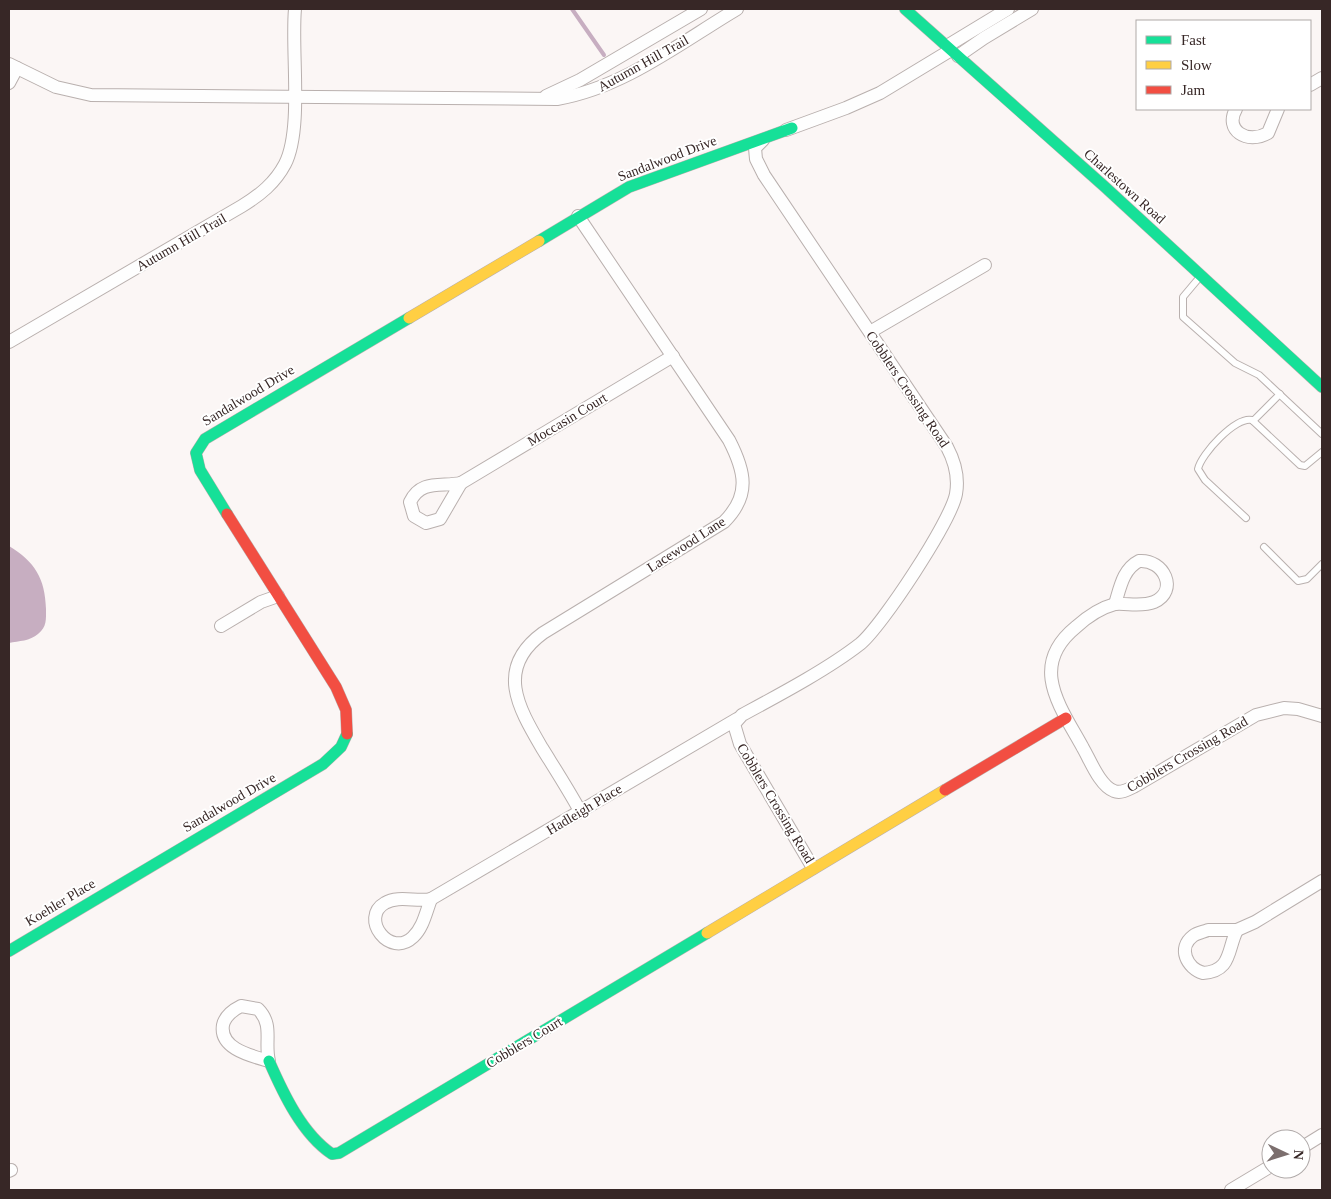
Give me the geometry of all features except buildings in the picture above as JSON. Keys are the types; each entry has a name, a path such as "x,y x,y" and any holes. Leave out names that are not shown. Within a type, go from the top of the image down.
{"street":[{"path":"294,97 295,9"},
{"name":"Autumn Hill Trail","path":"543,98 580,80 701,9"},
{"name":"Autumn Hill Trail","path":"13,66 56,87 91,95 557,98 581,94 609,84 737,9"},
{"name":"Charlestown Road","path":"905,9 1322,388"},
{"path":"952,51 1008,9"},
{"path":"952,51 984,38 1032,9"},
{"name":"Cobblers Crossing Road","path":"952,51 880,93 792,128 758,143 755,148 756,159 774,190 950,452 956,470 957,481 954,504 907,583 869,636 850,651 737,719 734,724 736,735 813,868 1066,718 1102,780 1113,791 1121,792 1135,786 1256,715 1270,710 1291,708 1322,716"},
{"path":"9,83 13,66"},
{"path":"1311,84 1322,78"},
{"name":"Autumn Hill Trail","path":"9,342 242,206 269,187 286,163 290,150 294,97"},
{"path":"1236,110 1233,123 1237,131 1244,137 1252,139 1268,133 1278,110"},
{"name":"Sandalwood Drive","path":"127,880 323,764 341,748 347,739 347,708 336,687 200,470 196,461 199,446 205,439 578,216 642,180 792,128"},
{"name":"Lacewood Lane","path":"578,216 673,356 735,452 743,478 742,490 733,513 724,522 543,633 533,640 519,657 514,678 517,701 580,811"},
{"path":"870,332 985,265"},
{"name":"Moccasin Court","path":"461,482 673,356"},
{"path":"221,626 261,602 278,596"},
{"path":"1066,718 1051,686 1051,663 1055,652 1068,633 1084,620 1115,604"},
{"name":"Hadleigh Place","path":"431,899 417,932 405,942 390,943 378,932 375,924 376,916 385,903 394,900 431,899 737,719"},
{"name":"Cobblers Court","path":"268,1062 238,1050 226,1040 223,1032 223,1023 234,1009 250,1006 264,1016 268,1024 266,1052 268,1062 303,1122 320,1146 332,1154 339,1153 813,868"},
{"name":"Koehler Place","path":"9,951 127,880"},
{"path":"1237,930 1255,922 1322,881"},
{"path":"1311,1141 1322,1134"},
{"path":"1231,1190 1261,1172"}],"lane":[{"path":"1201,276 1183,297 1183,317 1235,363 1259,375 1322,434"},
{"path":"1253,421 1280,394"},
{"path":"1246,518 1205,480 1198,469 1208,452 1229,429 1243,419 1253,421 1300,465 1309,465 1322,452"},
{"path":"1264,547 1298,581 1307,579 1322,564"}],"shaded area":[{"path":"9,546 26,558 37,572 45,598 46,619 41,631 35,636 9,643"}],"waterway":[{"path":"572,9 604,55"}],"traffic: fast":[{"path":"905,9 1105,187 1322,387"},
{"path":"539,241 629,187 792,128"},
{"path":"227,514 200,470 196,453 205,439 409,318"},
{"path":"9,951 323,764 341,747 347,734"},
{"path":"269,1061 294,1112 311,1136 332,1154 339,1153 707,933"}],"traffic: slow":[{"path":"409,318 539,241"},
{"path":"707,933 945,790"}],"traffic: jam":[{"path":"227,514 336,687 346,710 347,734"},
{"path":"945,790 1066,718"}]}
